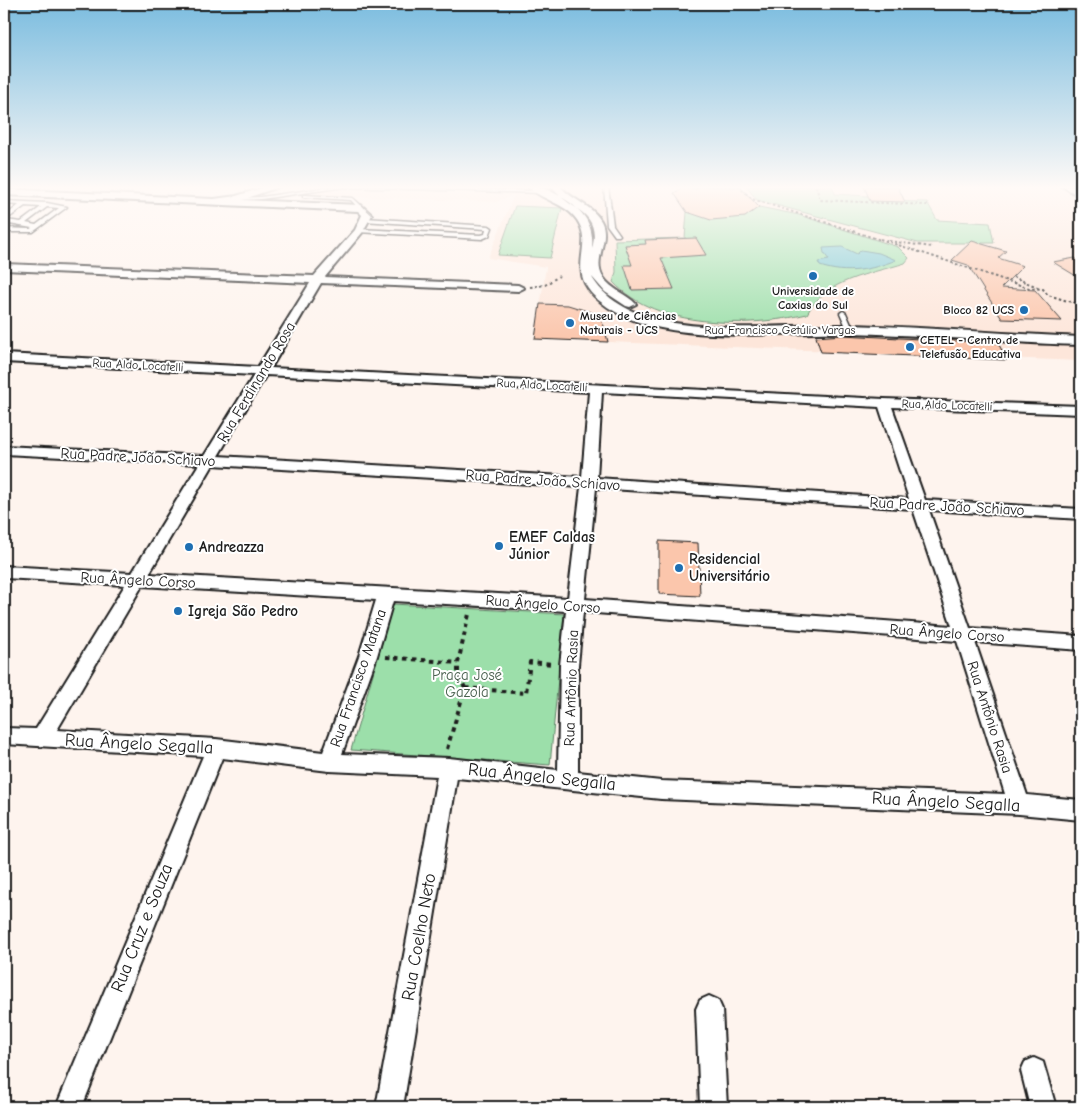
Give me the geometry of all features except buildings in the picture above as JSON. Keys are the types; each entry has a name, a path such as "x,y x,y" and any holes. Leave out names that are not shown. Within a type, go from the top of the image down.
{"street":[{"name":"Rua Ferdinando Rosa","path":"41,739 317,280 353,238"},
{"name":"Rua Francisco Getúlio Vargas","path":"587,238 584,261 586,278 605,300 638,316 672,326 721,331 846,321 1081,342"},
{"name":"Rua Francisco Getúlio Vargas","path":"600,238 594,270 598,279 622,300 642,310 681,321 721,325 846,321 1081,332"},
{"path":"4,267 518,288"},
{"name":"Rua Aldo Locatelli","path":"4,358 884,403 1081,410"},
{"name":"Rua Antônio Rasia","path":"568,779 569,665 589,483 596,388"},
{"name":"Rua Antônio Rasia","path":"884,403 964,635 1019,804"},
{"name":"Rua Padre João Schiavo","path":"4,450 492,476 1081,514"},
{"name":"Rua Ângelo Corso","path":"4,572 575,605 1081,643"},
{"name":"Rua Francisco Matana","path":"329,762 368,656 386,594"},
{"name":"Rua Ângelo Segalla","path":"4,736 216,748 329,762 445,767 661,790 1019,804 1081,810"},
{"name":"Rua Cruz e Souza","path":"69,1107 216,748"},
{"name":"Rua Coelho Neto","path":"389,1107 445,767"},
{"path":"709,1009 714,1107"},
{"path":"1034,1071 1043,1107"}],"path":[{"path":"876,238 1028,288 1043,289"},
{"path":"880,239 932,247"},
{"path":"518,288 544,285 559,276"},
{"path":"1013,277 1043,289 1048,295 1081,305"},
{"path":"445,767 466,688 458,674 458,663 472,599"},
{"path":"368,656 458,663"},
{"path":"466,688 526,693 530,662 569,665"}],"shaded area":[{"name":"Universidade de Caxias do Sul","path":"496,238 1081,238 1081,361 535,339 546,267 488,258"}],"green space":[{"path":"504,238 555,238 550,258 498,255"},
{"path":"870,238 898,247 909,258 905,263 837,285 815,302 807,314 758,322 704,321 678,316 654,309 632,297 613,282 616,272 615,240"},
{"path":"899,238 993,238 994,243 918,243"},
{"name":"Praça José Gazola","path":"393,604 564,614 550,765 351,750"}],"water":[{"path":"842,247 857,254 861,250 879,253 896,260 868,269 849,271 820,266 818,262 829,260 823,248"}],"place":[{"name":"Universidade de Caxias do Sul","path":"813,276"},
{"name":"Bloco 82 UCS","path":"1024,310"},
{"name":"Museu de Ciências Naturais - UCS","path":"570,323"},
{"name":"CETEL - Centro de Telefusão Educativa","path":"910,347"},
{"name":"EMEF Caldas Júnior","path":"499,546"},
{"name":"Andreazza","path":"189,547"},
{"name":"Residencial Universitário","path":"679,568"},
{"name":"Igreja São Pedro","path":"178,611"}]}
